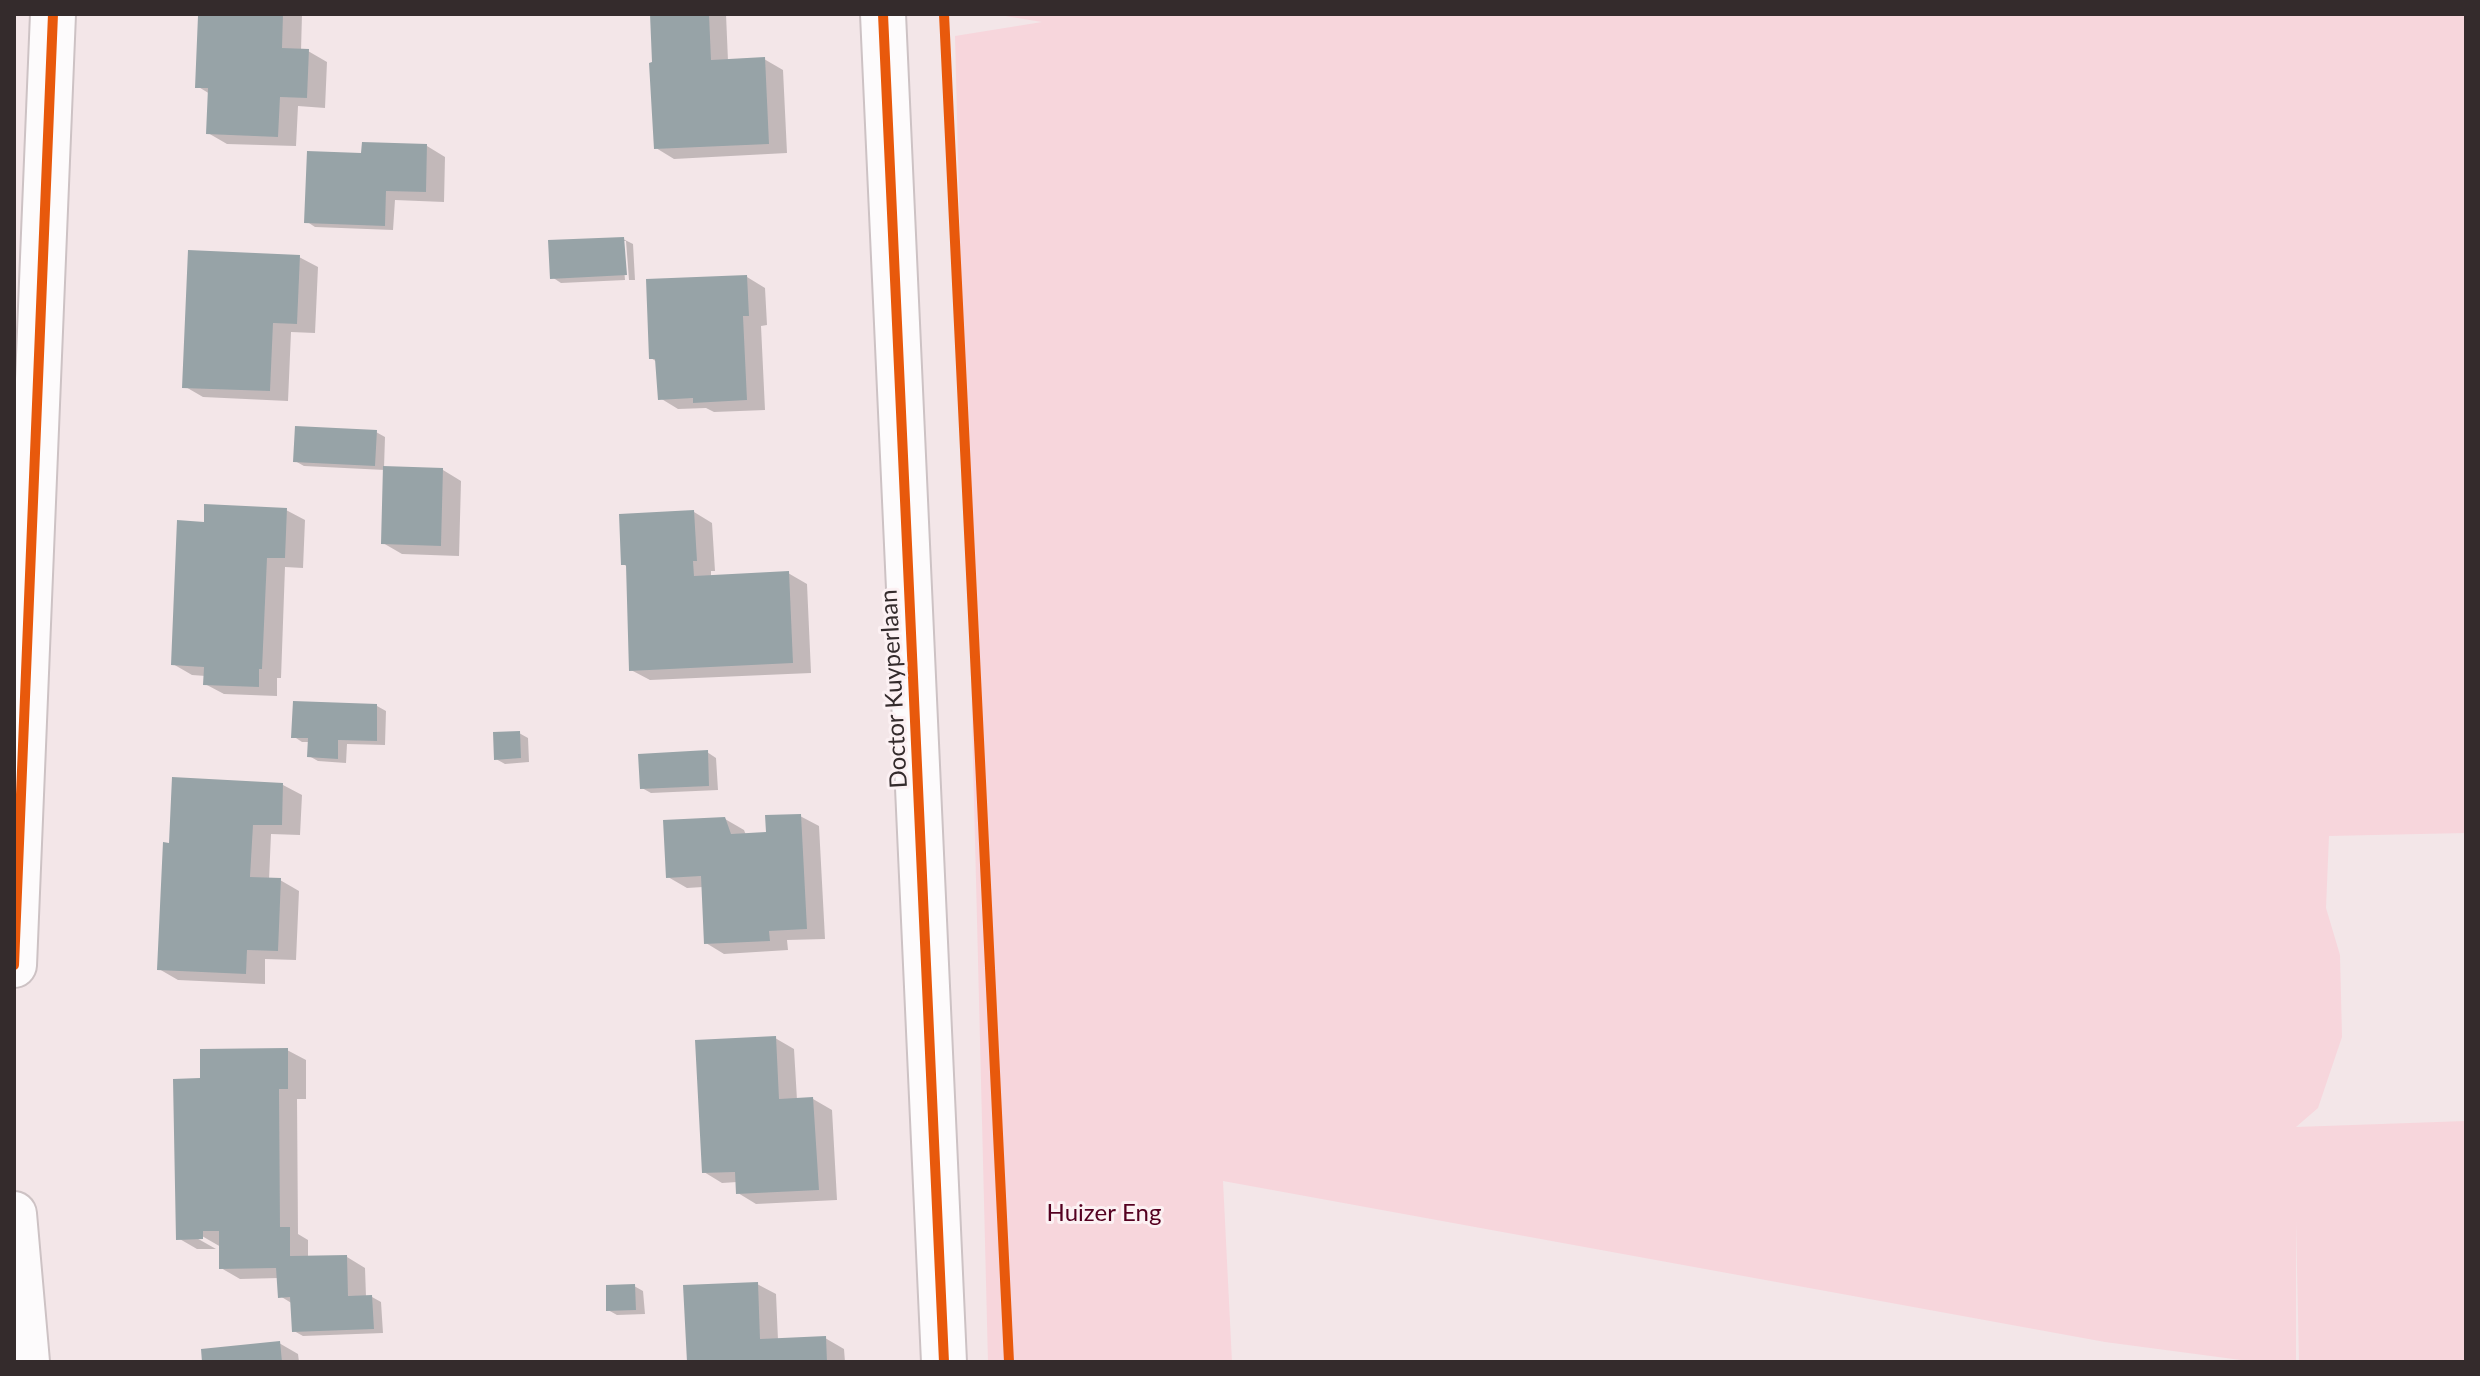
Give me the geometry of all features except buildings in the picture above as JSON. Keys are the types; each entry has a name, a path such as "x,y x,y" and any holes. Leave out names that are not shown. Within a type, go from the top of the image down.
{"street":[{"path":"14,965 23,535 53,14"},
{"name":"Doctor Kuyperlaan","path":"883,14 944,1362"},
{"path":"14,1214 27,1362"}],"green space":[{"name":"Huizer Eng","path":"993,14 2466,14 2466,833 2329,836 2326,908 2340,955 2342,1037 2318,1108 2296,1127 2466,1121 2466,1362 2299,1362 2296,1221 2296,1362 2256,1362 2105,1342 1223,1181 1232,1362 988,1362 955,36 1042,22"}],"cycle path":[{"path":"14,965 53,14"},
{"path":"883,14 944,1362"},
{"path":"944,14 1009,1362"}]}
